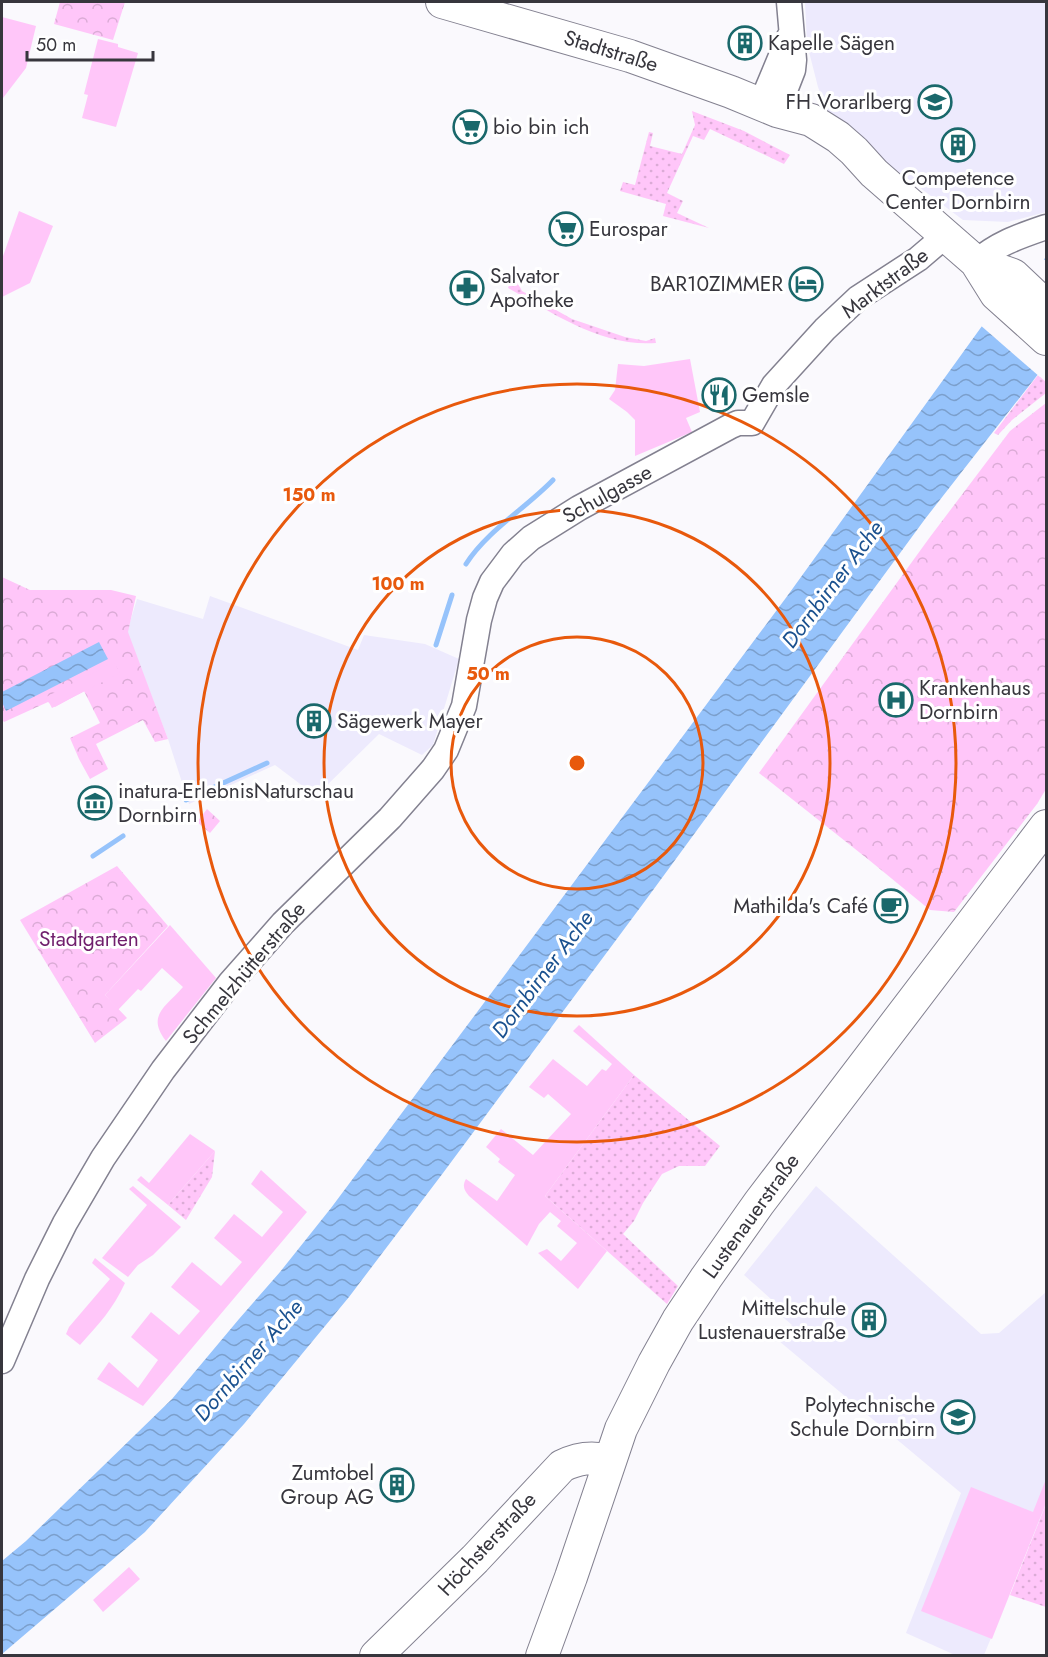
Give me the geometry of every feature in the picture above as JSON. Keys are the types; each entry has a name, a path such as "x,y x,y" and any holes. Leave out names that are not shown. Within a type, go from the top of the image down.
{"main road":[{"name":"Stadtstraße","path":"442,2 630,56 769,107 817,145 873,172 976,261 1013,275 1009,289"},
{"name":"Stadtstraße","path":"1009,289 1047,306"},
{"name":"Stadtstraße","path":"1009,289 1047,339"},
{"name":"Lustenauerstraße","path":"542,1656 621,1429 654,1363 706,1278 759,1203 1047,826"},
{"name":"Höchsterstraße","path":"376,1656 475,1559 562,1466 573,1460 590,1457 609,1461"}],"street":[{"path":"769,107 790,79 793,70 789,2"},
{"path":"976,261 1003,243 1047,227"},
{"name":"Marktstraße","path":"752,423 774,385 825,329 858,298 918,259 945,236"},
{"name":"Schulgasse","path":"485,598 492,582 513,554 531,538 579,508 731,426 738,423 752,423"},
{"name":"Schmelzhütterstraße","path":"2,1361 64,1223 103,1158 163,1070 230,983 275,932 390,818 433,769 446,750 464,706 485,598"}],"shaded area":[{"name":"FH Vorarlberg","path":"805,2 1046,2 1046,212 1008,222 963,220 830,118 818,87 807,44"},
{"name":"Sägewerk Mayer","path":"210,596 358,650 364,635 425,644 459,659 433,745 422,755 379,734 316,796 275,765 189,804 168,739 127,632 137,599 203,619"},
{"name":"Polytechnische Schule Dornbirn","path":"816,1186 981,1334 999,1333 1046,1292 1046,1504 984,1655 955,1655 906,1633 961,1493 779,1341 792,1325 769,1305 772,1300 744,1275"}],"green space":[{"path":"60,2 125,2 113,40 54,24"},
{"path":"2,17 36,26 26,68 3,98 2,97"},
{"path":"98,39 118,44 118,47 138,53 116,127 82,118 88,95 84,94"},
{"path":"692,111 744,131 790,155 784,164 710,129 704,140 693,136 667,193 683,201 677,213 709,228 663,216 666,204 620,191 623,182 635,185 649,132 653,133 650,146 682,154 695,125"},
{"path":"19,211 53,226 30,283 2,297 2,259"},
{"path":"513,274 522,291 572,319 625,337 646,341 655,338 656,343 616,340 578,326 508,288"},
{"path":"690,359 700,412 686,418 692,432 635,456 635,420 609,399 615,390 618,364 644,366"},
{"path":"1038,375 1046,382 1046,393 1012,420 998,435 994,433"},
{"path":"1046,403 1046,789 954,912 930,910 759,773 1010,431"},
{"path":"2,577 30,590 111,590 136,596 128,632 168,739 155,742 143,720 96,744 108,769 90,779 70,738 100,723 84,691 55,707 48,702 4,722 2,719"},
{"path":"114,662 120,673 52,708 46,697"},
{"path":"207,809 220,821 210,833 197,822"},
{"name":"Stadtgarten","path":"117,866 168,926 105,995 127,1018 95,1043 20,920"},
{"path":"170,925 216,978 166,1041 160,1032 158,1018 165,1006 183,987 162,968 141,991 138,989 118,1010 105,995"},
{"path":"579,1025 634,1075 545,1196 607,1251 578,1289 538,1253 547,1249 561,1261 577,1243 557,1226 561,1221 550,1212 539,1224 527,1246 469,1196 464,1186 466,1179 497,1201 515,1175 498,1162 500,1159 486,1147 501,1129 533,1155 571,1114 548,1094 544,1098 529,1087 553,1059 587,1086 602,1069 606,1071 612,1064 573,1031"},
{"path":"634,1075 720,1146 705,1166 679,1166 662,1174 634,1221 623,1234 678,1286 667,1304 545,1196"},
{"path":"190,1134 215,1151 168,1205 137,1180 141,1176 149,1183"},
{"path":"215,1151 212,1177 186,1220 168,1205"},
{"path":"261,1170 307,1212 143,1406 97,1379 109,1362 138,1388 158,1360 131,1337 151,1312 179,1335 200,1311 171,1287 192,1262 221,1286 242,1262 214,1238 234,1214 262,1237 283,1212 251,1184"},
{"path":"133,1186 181,1227 153,1255 138,1265 128,1277 102,1258 147,1205 129,1189"},
{"path":"95,1258 125,1283 110,1309 80,1345 66,1334 69,1327 110,1279 92,1263"},
{"path":"1046,1479 1046,1503 992,1639 921,1611 971,1487 1033,1512"},
{"path":"1046,1504 1046,1607 1010,1595"},
{"path":"129,1567 140,1579 103,1612 93,1600"}],"water":[{"name":"Dornbirner Ache","path":"1046,257 1046,364 925,519 443,1173 349,1297 244,1424 145,1532 2,1654 2,1561 26,1541 172,1399 280,1272 331,1208 788,595 982,326"},
{"path":"99,642 108,659 6,711 2,702 2,692"}],"pier":[{"path":"1041,257 1046,261 1046,369 1040,377 979,324"}],"waterway":[{"path":"466,564 496,530 553,480"},
{"path":"436,645 452,595"},
{"path":"186,800 267,763"},
{"path":"93,856 123,836"}],"place":[{"name":"Kapelle Sägen","path":"745,43"},
{"name":"FH Vorarlberg","path":"935,102"},
{"name":"bio bin ich","path":"470,127"},
{"name":"Competence Center Dornbirn","path":"958,145"},
{"name":"Eurospar","path":"566,229"},
{"name":"BAR10ZIMMER","path":"806,284"},
{"name":"Salvator Apotheke","path":"467,288"},
{"name":"Gemsle","path":"719,395"},
{"name":"Krankenhaus Dornbirn","path":"896,700"},
{"name":"Sägewerk Mayer","path":"314,721"},
{"name":"inatura-ErlebnisNaturschau Dornbirn","path":"95,803"},
{"name":"Mathilda's Café","path":"891,906"},
{"name":"Mittelschule Lustenauerstraße","path":"869,1320"},
{"name":"Polytechnische Schule Dornbirn","path":"958,1417"},
{"name":"Zumtobel Group AG","path":"397,1485"}]}
